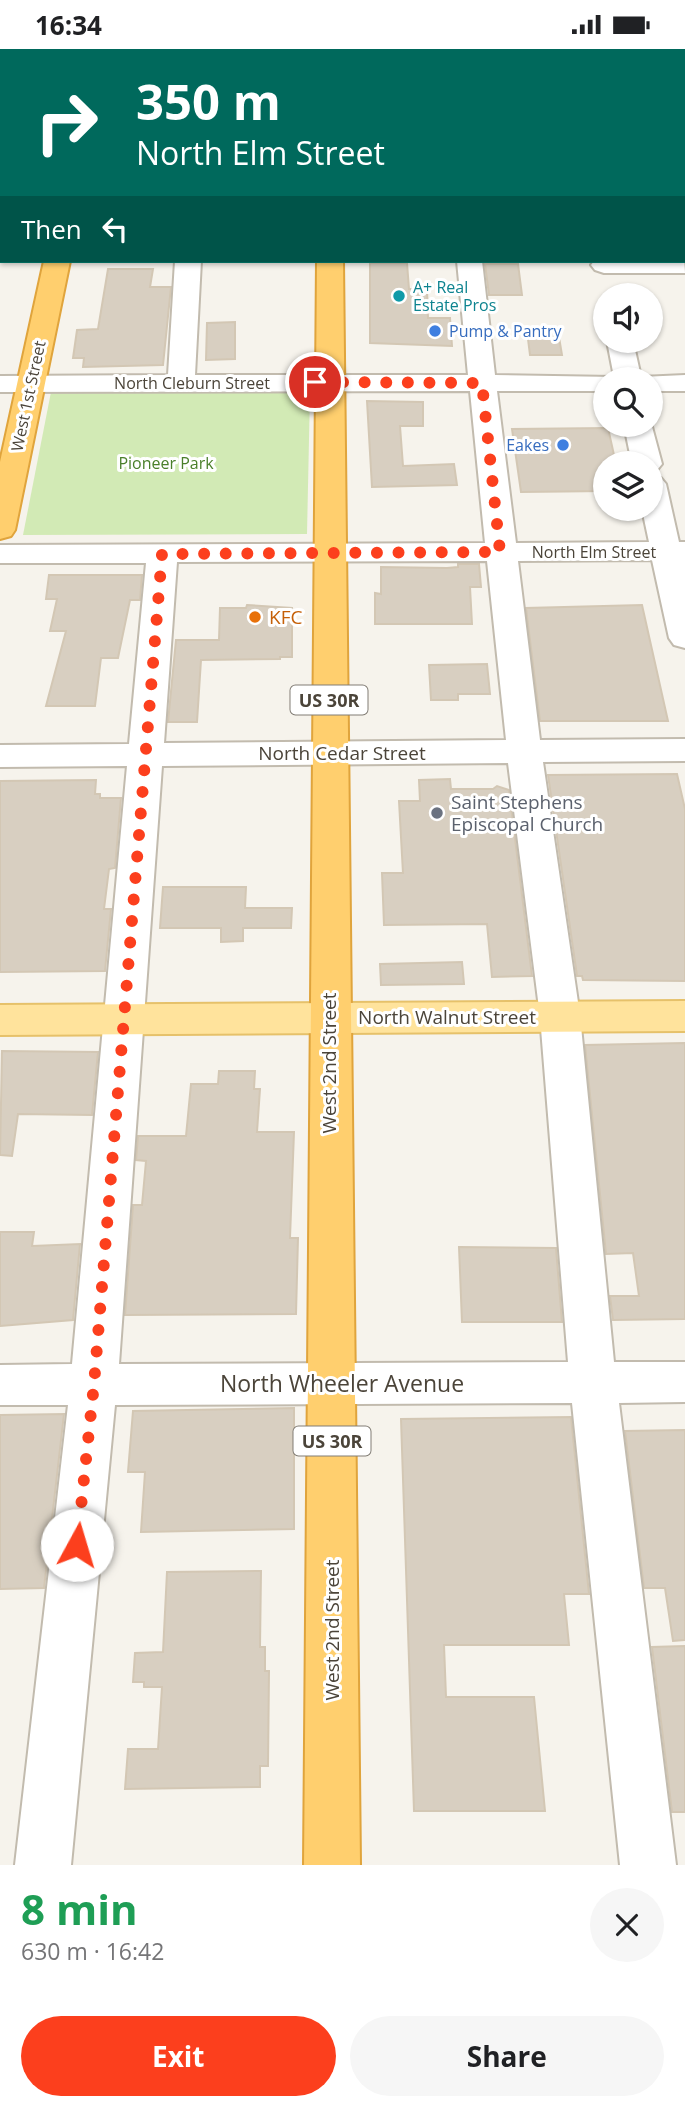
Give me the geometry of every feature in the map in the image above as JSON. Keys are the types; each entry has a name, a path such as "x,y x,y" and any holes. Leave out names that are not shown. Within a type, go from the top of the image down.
{"highway":[{"name":"West 1st Street","path":"0,530 57,263"},
{"name":"West 2nd Street","path":"330,263 328,553 332,1865"}],"main road":[{"name":"North Walnut Street","path":"0,1020 685,1016"}],"street":[{"path":"181,383 188,263"},
{"path":"469,263 524,752 560,1016 593,1382 648,1865"},
{"path":"605,271 685,265"},
{"name":"North Cleburn Street","path":"0,384 593,383"},
{"path":"663,383 685,383"},
{"path":"663,518 675,551 685,638"},
{"name":"North Elm Street","path":"0,554 675,551"},
{"path":"43,1865 94,1384 162,554"},
{"name":"North Cedar Street","path":"0,756 685,750"},
{"name":"North Wheeler Avenue","path":"0,1385 685,1383"}],"green space":[{"name":"Pioneer Park","path":"51,392 310,392 307,534 23,535"}],"building":[{"path":"370,263 407,263 409,289 427,289 428,318 450,318 452,346 370,343"},
{"path":"485,264 518,264 522,295 489,295"},
{"path":"108,269 153,269 150,287 171,287 163,365 83,367 84,358 73,358 77,330 98,329"},
{"path":"235,322 235,359 206,360 207,323"},
{"path":"527,331 558,331 562,355 530,355"},
{"path":"367,401 423,402 423,426 400,426 403,466 454,464 457,485 372,487"},
{"name":"Eakes","path":"593,428 593,437 610,437 613,451 593,451 593,491 521,492 512,429"},
{"path":"458,564 479,564 481,587 470,587 472,624 375,624 375,593 381,594 381,567 447,568 458,567"},
{"path":"49,575 142,575 140,600 130,600 118,658 101,658 95,706 46,706 66,631 50,631 57,599 46,599"},
{"path":"247,605 292,608 292,657 201,660 197,722 168,722 176,640 219,640 220,608 246,608"},
{"path":"642,605 668,721 540,721 526,608"},
{"path":"487,664 490,694 458,694 458,700 431,700 429,665"},
{"path":"677,774 685,809 685,981 583,980 582,976 577,976 548,775"},
{"path":"450,779 451,789 493,789 497,786 509,790 532,976 492,977 487,924 384,925 382,873 403,873 399,801 420,801 419,780"},
{"path":"96,780 95,794 100,794 100,798 121,798 115,868 109,869 104,909 111,909 105,971 0,972 0,781"},
{"path":"163,887 246,887 245,908 292,908 291,928 243,928 243,941 221,942 221,928 160,928"},
{"path":"462,962 464,984 381,985 380,964"},
{"path":"685,1043 685,1319 613,1320 610,1296 639,1296 633,1253 606,1254 585,1045"},
{"path":"2,1051 98,1052 92,1115 18,1114 12,1156 0,1155"},
{"path":"219,1071 255,1071 254,1089 260,1089 257,1132 294,1132 290,1238 298,1238 296,1314 125,1315 133,1205 142,1205 146,1161 136,1160 138,1136 186,1136 191,1084 218,1084"},
{"path":"0,1232 34,1232 32,1246 80,1244 73,1320 0,1326"},
{"path":"459,1247 556,1248 562,1322 462,1322"},
{"path":"294,1408 294,1529 141,1532 145,1472 128,1472 133,1411"},
{"path":"64,1414 44,1588 0,1589 0,1415"},
{"path":"571,1417 589,1594 564,1594 569,1645 444,1645 446,1697 534,1697 545,1811 414,1811 401,1419"},
{"path":"685,1430 685,1640 673,1641 665,1588 644,1588 625,1431"},
{"path":"261,1571 260,1647 265,1647 265,1671 269,1671 268,1766 260,1766 260,1787 125,1789 128,1749 158,1749 162,1687 144,1687 144,1682 133,1682 135,1653 163,1652 167,1572"},
{"path":"685,1646 685,1812 672,1812 652,1647"}],"place":[{"name":"A+ Real Estate Pros","path":"399,296"},
{"name":"Pump & Pantry","path":"435,331"},
{"name":"Eakes","path":"563,445"},
{"name":"KFC","path":"255,617"},
{"name":"Saint Stephens Episcopal Church","path":"437,813"}],"route":[{"path":"77,1545 94,1384 162,554 500,552 482,383 315,382"}]}
